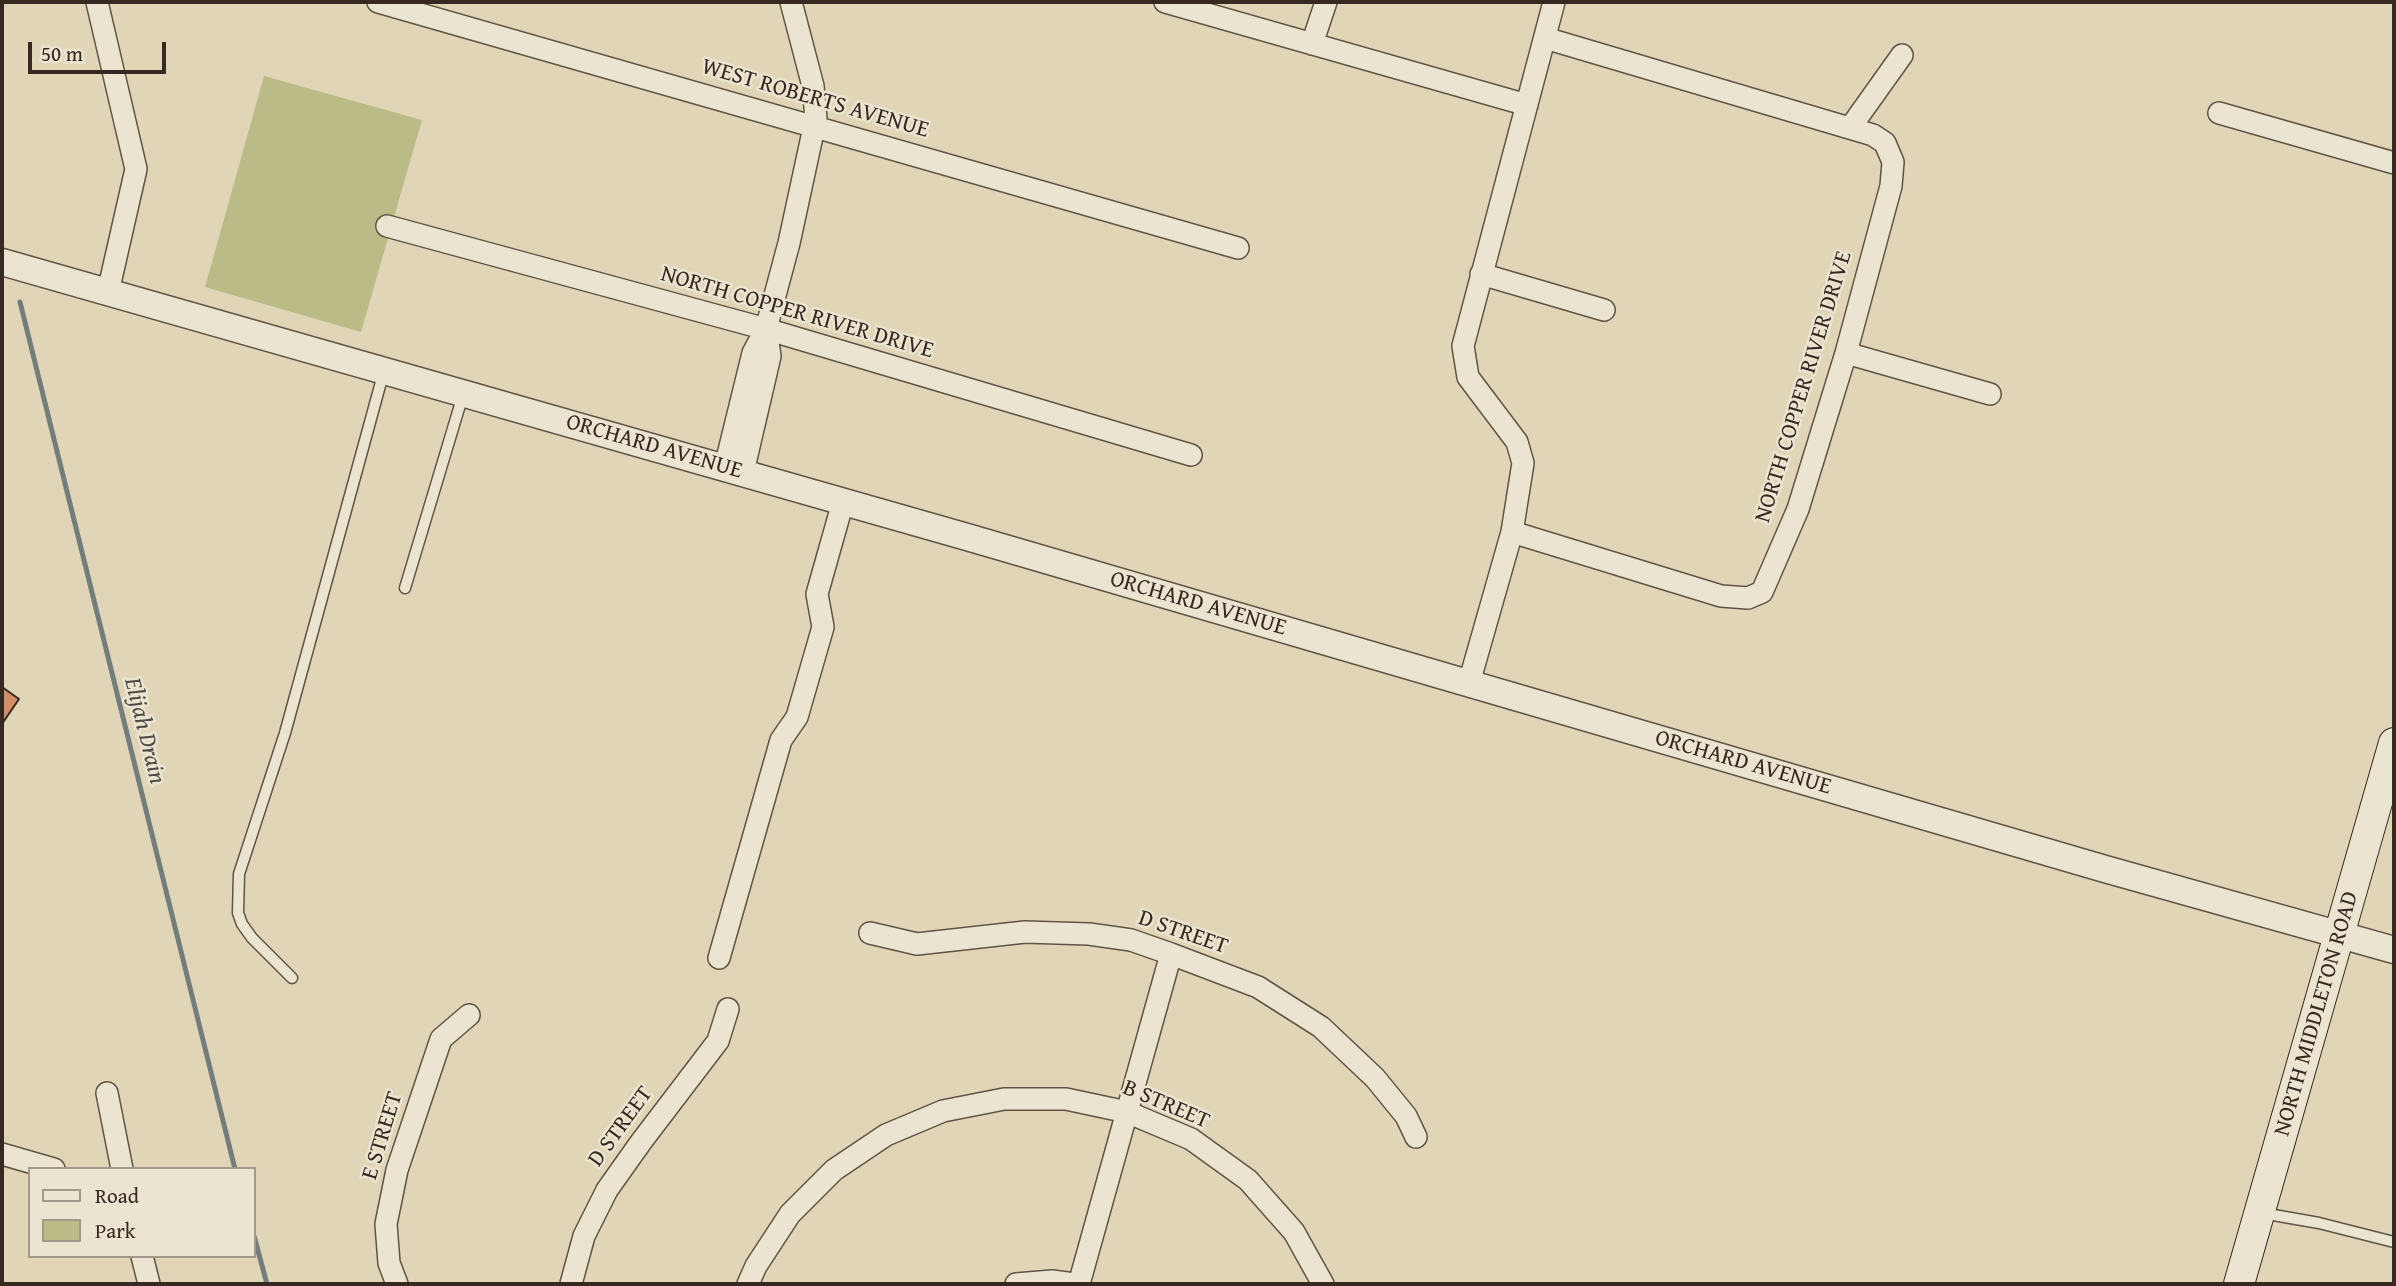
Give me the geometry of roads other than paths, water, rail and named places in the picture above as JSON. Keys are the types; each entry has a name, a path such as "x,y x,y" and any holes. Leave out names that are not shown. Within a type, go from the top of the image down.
{"main road":[{"name":"NORTH MIDDLETON ROAD","path":"2239,1284 2394,743"}],"street":[{"path":"97,2 136,169 108,292"},
{"name":"WEST ROBERTS AVENUE","path":"378,2 1237,248"},
{"path":"734,470 770,356 766,329 789,243 816,118 813,86 791,2"},
{"path":"1165,2 1527,105"},
{"path":"1312,44 1326,2"},
{"path":"1469,683 1512,532 1523,463 1517,442 1468,377 1462,346 1554,2"},
{"name":"NORTH COPPER RIVER DRIVE","path":"1512,532 1721,596 1748,598 1762,592 1798,509 1846,353 1891,186 1893,162 1885,143 1873,135 1545,38"},
{"path":"1850,128 1902,55"},
{"path":"2219,113 2394,163"},
{"name":"NORTH COPPER RIVER DRIVE","path":"387,226 766,329 1191,455"},
{"name":"ORCHARD AVENUE","path":"2,262 464,392 2091,865 2394,950"},
{"path":"1481,274 1604,310"},
{"path":"1846,353 1990,394"},
{"path":"719,958 781,740 797,717 823,627 817,594 844,502"},
{"name":"D STREET","path":"870,933 917,944 1025,932 1088,934 1131,940 1171,954 1258,988 1321,1027 1375,1078 1406,1115 1416,1137"},
{"path":"1016,1284 1052,1281 1077,1284 1171,954"},
{"name":"D STREET","path":"571,1284 584,1236 607,1190 640,1142 718,1041 728,1009"},
{"name":"E STREET","path":"397,1284 389,1263 386,1224 397,1170 442,1039 468,1015"},
{"path":"107,1093 121,1167"},
{"name":"B STREET","path":"748,1284 756,1266 790,1214 834,1170 886,1135 943,1111 1004,1099 1066,1099 1127,1111 1191,1139 1248,1180 1294,1232 1323,1284"},
{"path":"2,1154 47,1167"},
{"path":"142,1258 149,1284"}],"lane":[{"path":"292,978 252,938 242,924 237,904 239,874 285,733 385,370"},
{"path":"405,588 464,392"},
{"path":"2260,1212 2319,1223 2394,1242"}],"waterway":[{"name":"Elijah Drain","path":"20,302 235,1167"},
{"name":"Elijah Drain","path":"256,1243 267,1284"}]}
